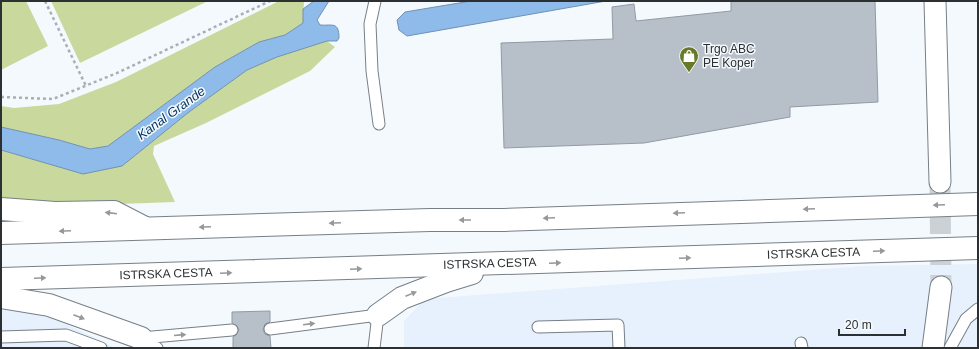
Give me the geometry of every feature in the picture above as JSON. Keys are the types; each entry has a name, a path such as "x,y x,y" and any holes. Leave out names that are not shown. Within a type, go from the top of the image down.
{"highway":[{"path":"1,233 430,220 512,220 978,204"},
{"path":"1,209 55,213 114,212 146,229"},
{"name":"ISTRSKA CESTA","path":"1,279 978,248"},
{"path":"378,315 402,298 419,291 502,264"},
{"path":"1,297 49,305 149,343"}],"street":[{"path":"935,1 940,182"},
{"path":"933,348 941,287"}],"lane":[{"path":"375,1 370,24 372,71 379,124"},
{"path":"950,348 966,319 978,309"},
{"path":"270,329 378,315 374,348"},
{"path":"538,327 618,325 619,348"},
{"path":"149,343 232,330"},
{"path":"1,337 66,335 101,348"}],"path":[{"path":"45,1 86,86"},
{"path":"1,97 53,99 124,70 270,1"}],"shaded area":[{"path":"978,264 978,348 404,348 404,321 425,299 864,266"},
{"path":"1,309 25,310 62,322 116,348 1,348"}],"green space":[{"path":"1,1 26,1 48,46 1,70"},
{"path":"51,1 208,1 80,63"},
{"path":"279,1 304,1 303,23 285,35 259,42 215,67 108,146 90,149 59,140 1,127 1,106 14,108 59,104 116,82"},
{"path":"327,41 335,47 310,71 206,123 154,146 153,154 175,202 91,205 1,200 1,150 31,159 122,166 189,112 247,70 277,57"}],"water":[{"name":"Kanal Grande","path":"314,1 329,1 317,20 320,25 331,25 338,29 339,38 337,41 327,41 277,57 247,70 189,112 122,166 83,174 1,150 1,127 59,140 90,149 108,146 215,67 259,42 285,35 303,23 303,9"},
{"path":"471,1 606,1 407,36 399,30 397,20 405,12"}],"building":[{"name":"Trgo ABC PE Koper","path":"731,1 875,1 878,102 790,107 790,117 644,143 504,148 501,43 613,39 612,7 634,4 636,21 731,11"},
{"path":"270,311 270,322 265,324 263,330 265,334 270,336 271,348 233,348 233,337 239,330 237,326 232,323 232,312"}],"tunnel":[{"path":"940,182 941,287"}],"place":[{"name":"Trgo ABC PE Koper","path":"689,73"}]}
